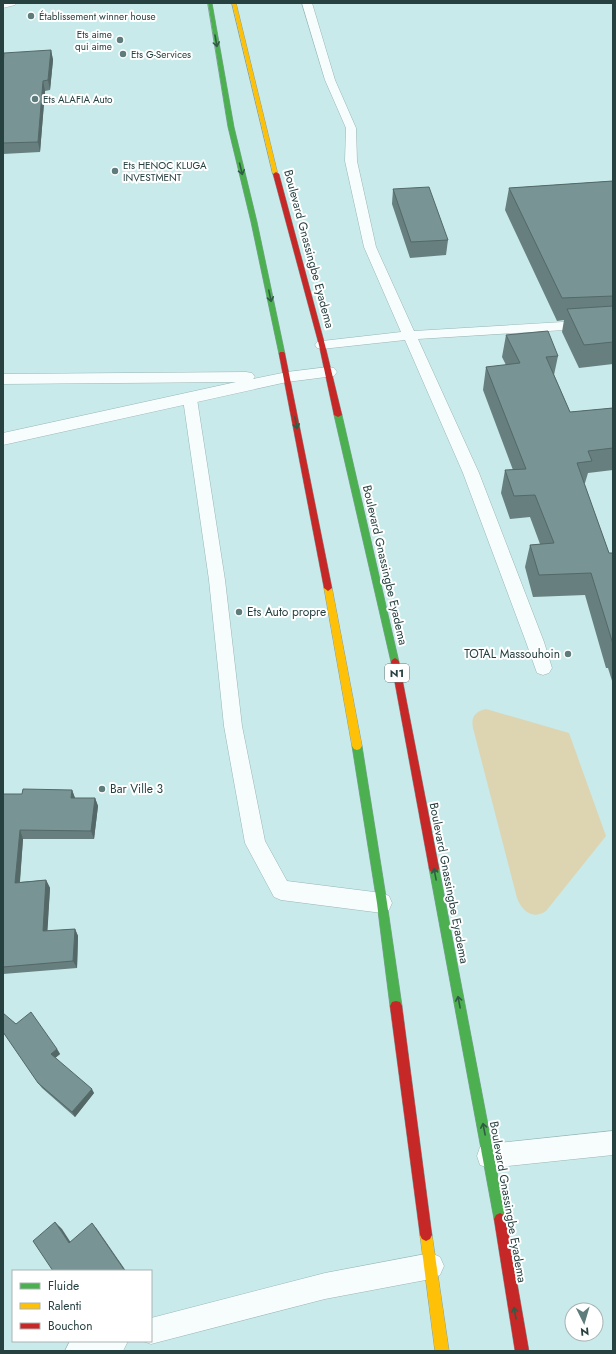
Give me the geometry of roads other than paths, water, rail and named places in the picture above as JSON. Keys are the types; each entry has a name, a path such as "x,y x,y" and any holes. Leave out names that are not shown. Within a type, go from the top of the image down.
{"highway":[{"path":"210,3 231,127 254,222 287,377 349,696 382,904 442,1351"},
{"name":"Boulevard Gnassingbe Eyadema","path":"234,3 263,124 322,345 395,664 489,1156 522,1351"}],"street":[{"path":"3,5 11,3"},
{"path":"3,439 287,377 328,372"},
{"path":"3,379 287,377"}],"lane":[{"path":"307,3 330,80 350,128 351,161 370,247 410,335 445,419 471,473 492,532 535,642 543,668"},
{"path":"322,345 410,335 613,323"},
{"path":"190,399 217,580 233,726 255,843 281,890 382,904"},
{"path":"489,1156 613,1143"},
{"path":"152,1331 254,1303 377,1274 431,1266"},
{"path":"78,1351 111,1342"}],"place":[{"name":"Établissement winner house","path":"31,16"},
{"name":"Ets aime qui aime","path":"120,40"},
{"name":"Ets G-Services","path":"123,54"},
{"name":"Ets ALAFIA Auto","path":"35,99"},
{"name":"Ets HENOC KLUGA INVESTMENT","path":"115,171"},
{"name":"Ets Auto propre","path":"239,612"},
{"name":"TOTAL Massouhoin","path":"568,654"},
{"name":"Bar Ville 3","path":"102,789"}]}
